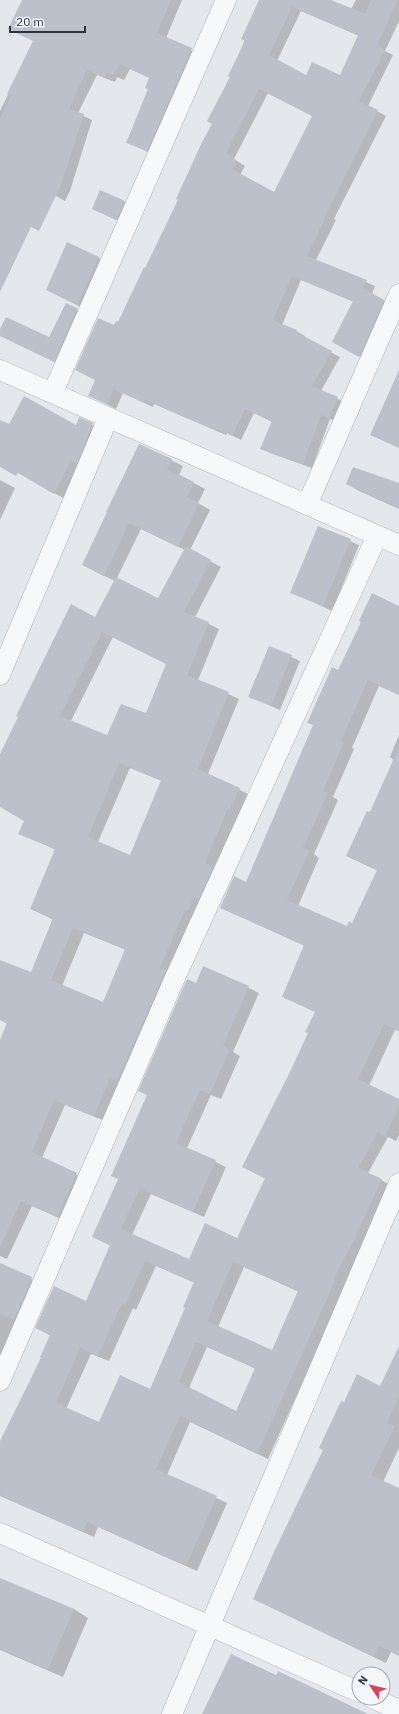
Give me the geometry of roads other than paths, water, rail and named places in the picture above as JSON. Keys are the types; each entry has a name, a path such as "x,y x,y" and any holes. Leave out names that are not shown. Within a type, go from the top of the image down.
{"street":[{"path":"53,392 226,0"},
{"path":"307,505 399,294"},
{"path":"0,370 399,545"},
{"path":"0,675 108,418"},
{"path":"0,1381 174,980 377,536"},
{"path":"172,1714 399,1183"},
{"path":"0,1533 351,1688"}]}
